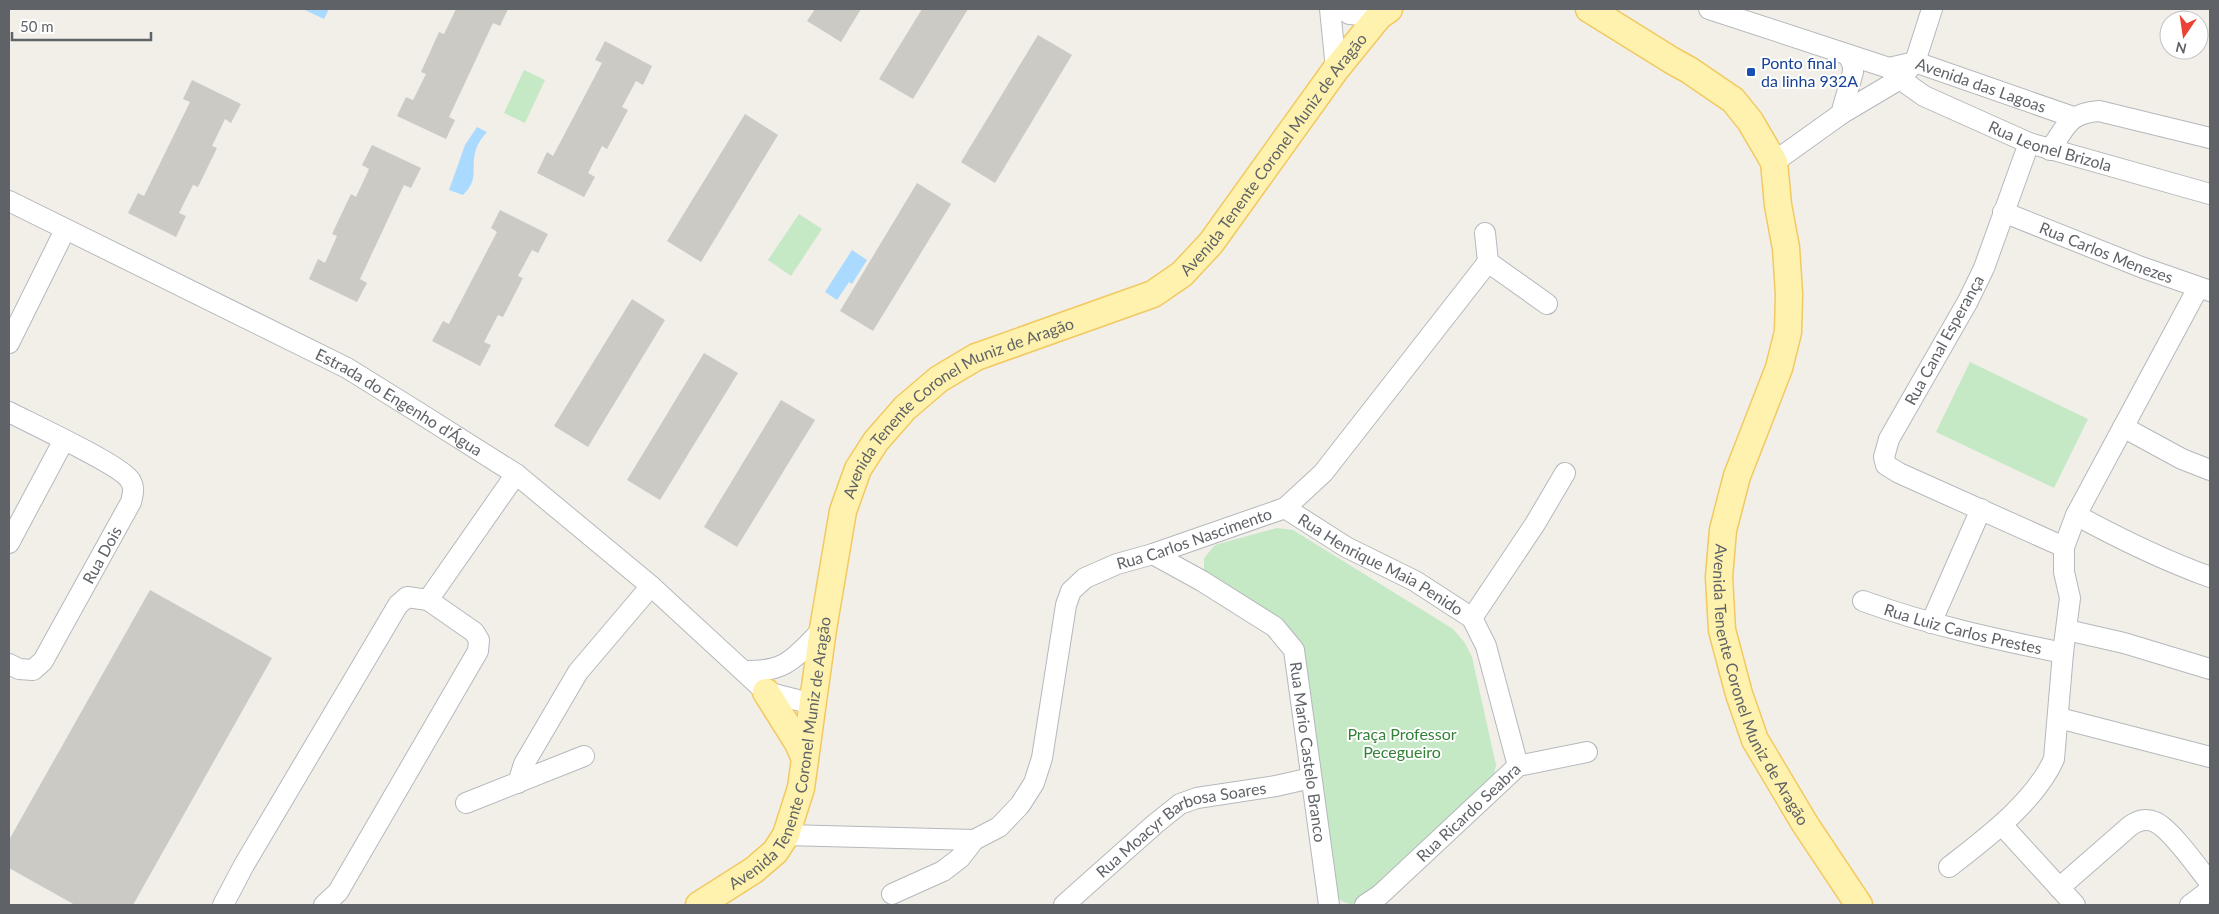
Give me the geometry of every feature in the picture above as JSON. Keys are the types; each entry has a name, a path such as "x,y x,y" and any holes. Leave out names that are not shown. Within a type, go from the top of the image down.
{"main road":[{"name":"Avenida Tenente Coronel Muniz de Aragão","path":"1589,9 1689,70 1733,100 1750,121 1774,162 1778,205 1786,248 1789,294 1788,332 1779,368 1737,476 1723,530 1719,577 1722,630 1739,694 1755,740 1805,824 1859,905"},
{"name":"Avenida Tenente Coronel Muniz de Aragão","path":"699,905 754,870 775,852 786,834 801,788 823,629 843,511 858,469 876,441 904,408 939,379 976,357 1153,294 1182,274 1211,243 1336,70 1384,13"},
{"path":"766,692 798,743 805,759"}],"street":[{"path":"1330,9 1336,70"},
{"path":"1344,9 1349,14 1384,13"},
{"path":"1709,9 1848,55 1894,73"},
{"path":"1915,62 1932,9"},
{"path":"1841,114 1854,72 1848,55"},
{"name":"Avenida das Lagoas","path":"1894,73 1915,62 2073,117"},
{"path":"1774,162 1894,73"},
{"name":"Rua Leonel Brizola","path":"1894,73 1924,96 2029,143 2210,194"},
{"path":"2050,150 2073,117 2084,112 2099,111 2210,138"},
{"name":"Rua Canal Esperança","path":"1981,509 1899,473 1886,465 1884,456 1889,439 1968,301 1984,268 2029,143"},
{"name":"Estrada do Engenho d'Água","path":"9,201 347,368 516,474 651,586 745,671 750,680 766,692 813,704"},
{"name":"Rua Carlos Menezes","path":"2003,212 2204,289"},
{"path":"9,343 65,230"},
{"path":"1485,233 1488,262 1547,304"},
{"name":"Rua Carlos Nascimento","path":"892,894 943,871 960,858 974,840 999,827 1020,805 1034,783 1042,758 1066,605 1071,591 1085,578 1117,564 1153,554 1284,508 1323,473 1488,262"},
{"path":"1949,867 2002,825 2048,773 2054,759 2059,718 2063,653 2070,598 2064,572 2064,547 2076,515 2123,427 2204,289"},
{"name":"Rua Dois","path":"9,412 112,466 129,478 134,489 131,502 43,661 33,670 19,669 9,664"},
{"path":"2123,427 2182,459 2210,470"},
{"path":"9,543 64,440"},
{"path":"1472,618 1535,524 1565,473"},
{"path":"428,600 516,474"},
{"name":"Rua Henrique Maia Penido","path":"1284,508 1346,547 1414,581 1472,618 1486,646 1518,766"},
{"path":"1930,623 1981,509 2064,547"},
{"path":"2076,515 2168,562 2210,576"},
{"name":"Rua Mario Castelo Branco","path":"1153,554 1202,581 1276,627 1294,650 1329,905"},
{"path":"518,783 524,764 578,672 651,586"},
{"path":"223,905 244,865 398,605 407,597 428,600 474,632 479,640 478,651 338,892 324,905"},
{"name":"Rua Luiz Carlos Prestes","path":"1863,601 1973,635 2063,653"},
{"path":"745,671 766,672 778,668 792,660 823,629"},
{"path":"2067,630 2210,668"},
{"path":"2059,718 2210,758"},
{"name":"Rua Ricardo Seabra","path":"1365,905 1380,895 1518,766 1586,752"},
{"path":"466,803 584,756"},
{"name":"Rua Moacyr Barbosa Soares","path":"1064,905 1180,804 1197,798 1276,786 1311,778"},
{"path":"2060,888 2137,820 2146,819 2157,822 2166,830 2210,883"},
{"path":"2002,825 2075,905"},
{"name":"Rua Carlos Nascimento","path":"786,834 974,840"},
{"path":"2190,905 2210,890"}],"green space":[{"path":"524,70 545,80 525,123 504,113"},
{"path":"799,214 822,229 791,276 768,260"},
{"path":"1970,362 2088,419 2054,488 1936,432"},
{"name":"Praça Professor Pecegueiro","path":"1277,528 1293,530 1453,629 1465,643 1472,657 1496,765 1493,779 1360,902 1353,905 1341,901 1336,894 1298,645 1204,573 1204,558 1215,545"}],"water":[{"path":"303,9 329,9 324,19"},
{"path":"477,127 487,132 481,139 475,153 473,180 463,195 449,190 465,145"},
{"path":"852,250 867,260 852,284 849,282 837,300 825,292"}],"building":[{"path":"456,9 508,9 500,26 493,23 449,117 455,120 446,139 397,116 406,97 413,100 426,74 421,72 439,32 444,34"},
{"path":"815,9 861,9 841,42 807,21"},
{"path":"922,9 968,9 913,99 879,79"},
{"path":"1038,35 1072,55 995,183 961,162"},
{"path":"605,41 652,66 643,85 636,81 622,107 628,110 607,149 602,146 588,173 595,177 584,197 537,173 547,152 553,156 602,63 595,60"},
{"path":"192,80 241,104 231,123 225,119 212,146 217,148 198,187 193,185 179,213 186,216 176,237 128,213 138,193 144,196 190,102 183,99"},
{"path":"745,114 778,135 701,262 667,241"},
{"path":"372,145 421,168 411,188 404,185 360,279 367,283 357,302 309,279 318,259 325,263 337,236 332,234 351,194 356,197 369,169 362,165"},
{"path":"917,183 951,204 873,331 840,311"},
{"path":"500,210 548,234 538,253 532,250 518,276 523,278 503,317 498,315 484,342 491,345 480,366 432,341 443,321 449,324 497,232 491,228"},
{"path":"632,299 665,320 588,447 554,426"},
{"path":"704,353 738,373 660,500 627,480"},
{"path":"781,400 815,420 737,547 704,527"},
{"path":"150,590 272,658 133,905 75,905 9,868 9,840"}],"place":[{"name":"Ponto final da linha 932A","path":"1751,72"}]}
